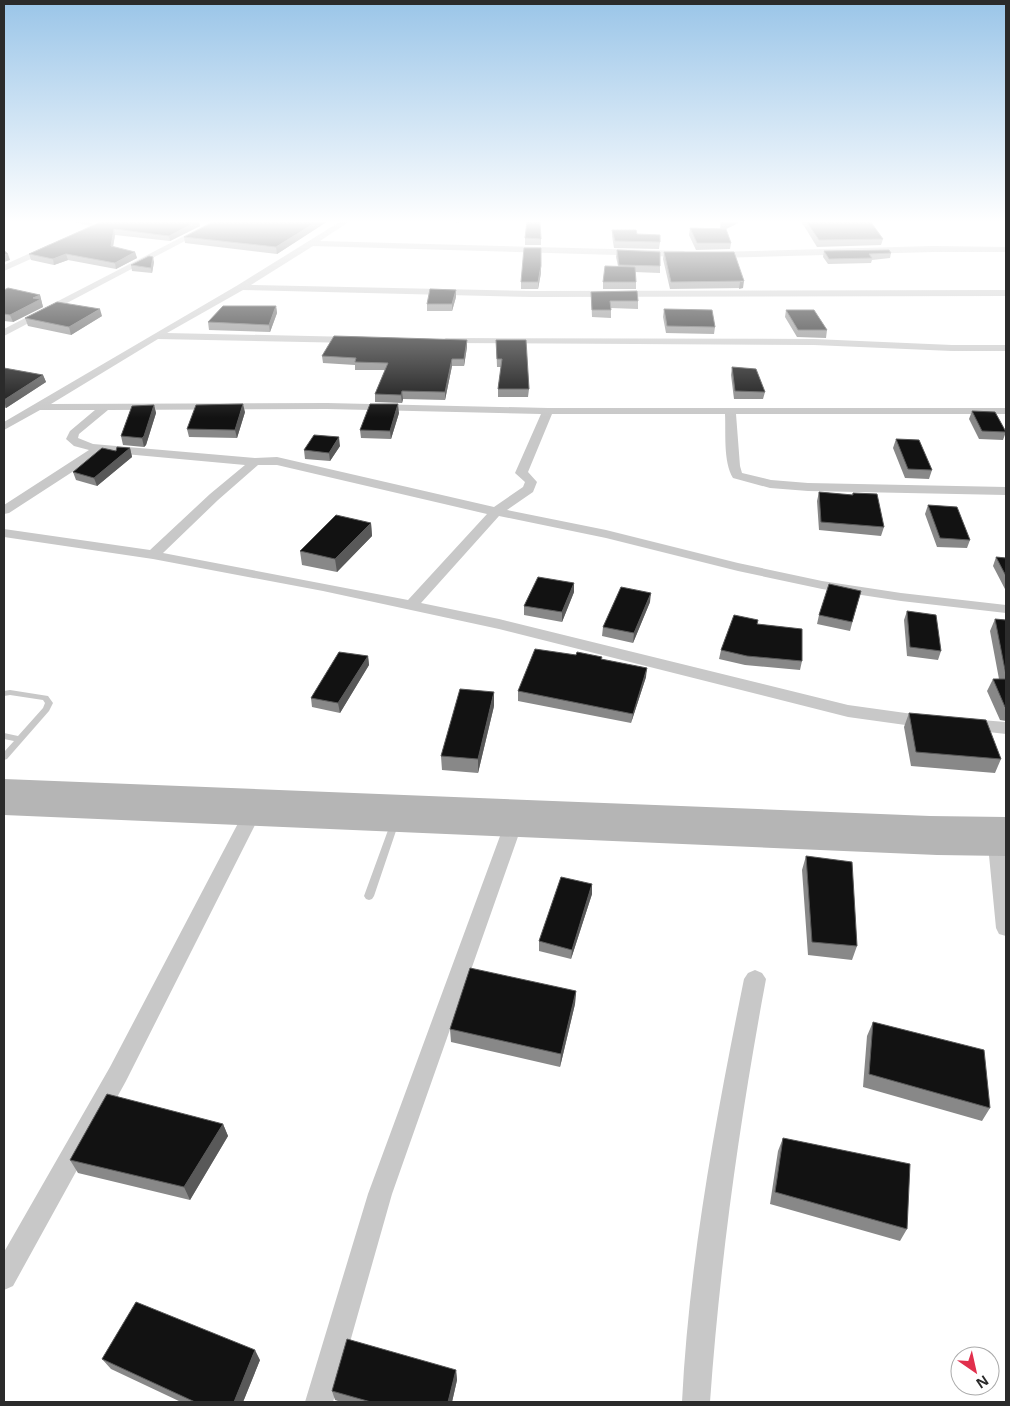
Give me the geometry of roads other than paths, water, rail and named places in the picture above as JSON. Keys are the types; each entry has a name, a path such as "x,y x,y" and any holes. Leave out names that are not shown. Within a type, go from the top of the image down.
{"street":[{"path":"4,333 93,287"},
{"path":"4,427 156,336 241,288 581,294 1006,293"},
{"path":"156,336 364,340"},
{"path":"431,341 814,342 952,348 1006,348"},
{"path":"36,408 327,406 548,411 1006,411"},
{"path":"104,408 74,433 72,439 76,443 102,448 255,462 277,461 496,512 606,534 738,567 822,585 901,597 1006,609"},
{"path":"730,410 734,466 737,475 751,480 808,487 1006,491"},
{"path":"411,606 496,512 530,489 531,482 527,476 521,473 548,411"},
{"path":"4,510 102,448"},
{"path":"153,554 214,496 255,462"},
{"path":"4,533 153,554 499,624 848,711 1006,728"},
{"path":"4,788 257,797 514,810 910,826 1003,839"},
{"path":"4,806 937,845 1003,839"},
{"path":"4,1276 118,1074 251,815"},
{"path":"319,1402 380,1194 512,828"},
{"path":"1003,839 1006,928"},
{"path":"696,1402 706,1287 720,1183 736,1075 755,979"}],"lane":[{"path":"4,694 10,692 45,698 49,703 46,709 4,757"},
{"path":"4,736 20,739"},
{"path":"370,896 395,822"}]}
